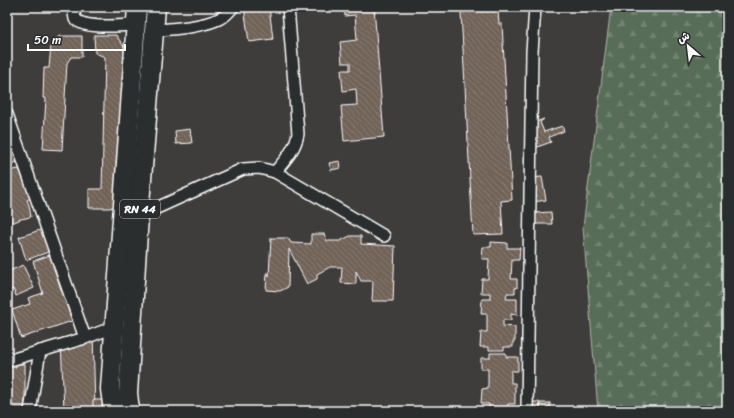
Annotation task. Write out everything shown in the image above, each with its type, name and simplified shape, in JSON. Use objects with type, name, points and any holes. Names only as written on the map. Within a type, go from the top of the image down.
[{"type":"main road","name":"RN 44","points":[[113,411],[110,389],[137,7]]},
{"type":"main road","name":"RN 44","points":[[130,411],[128,393],[139,216],[156,7]]},
{"type":"street","points":[[73,7],[74,17],[79,23],[96,26],[136,25]]},
{"type":"street","points":[[154,30],[175,29],[215,20],[223,17],[233,7]]},
{"type":"street","points":[[275,172],[290,155],[296,143],[298,134],[288,7]]},
{"type":"street","points":[[527,411],[532,52],[535,7]]},
{"type":"street","points":[[7,114],[85,338]]},
{"type":"street","points":[[139,216],[243,169],[259,168],[275,172],[384,236]]},
{"type":"street","points":[[7,361],[85,338],[114,327]]},
{"type":"street","points":[[30,411],[40,351]]},
{"type":"green space","points":[[611,7],[727,7],[727,411],[598,411],[583,227]]},
{"type":"building","points":[[244,7],[269,7],[273,39],[249,42]]},
{"type":"building","points":[[344,7],[374,7],[384,137],[344,141],[341,106],[357,105],[356,89],[343,91],[341,70],[350,70],[350,63],[342,63],[340,42],[357,40],[355,15],[345,16]]},
{"type":"building","points":[[498,10],[499,24],[502,24],[512,200],[501,201],[503,234],[473,235],[461,12]]},
{"type":"building","points":[[94,35],[116,35],[125,48],[120,204],[110,208],[89,208],[89,189],[102,189],[105,57],[95,53]]},
{"type":"building","points":[[59,36],[82,36],[82,57],[71,57],[67,63],[62,150],[43,149],[46,98],[43,98],[44,68],[49,68],[51,45]]},
{"type":"building","points":[[544,119],[540,122],[544,132],[562,126],[564,131],[549,137],[551,142],[529,150],[531,142],[525,126]]},
{"type":"building","points":[[190,129],[192,143],[176,144],[175,131]]},
{"type":"building","points":[[9,138],[17,162],[7,165],[7,139]]},
{"type":"building","points":[[340,161],[341,168],[331,170],[329,163]]},
{"type":"building","points":[[19,169],[31,194],[31,198],[27,200],[31,217],[12,223],[7,212],[7,171]]},
{"type":"building","points":[[542,177],[546,200],[533,202],[530,178]]},
{"type":"building","points":[[551,212],[552,224],[535,224],[534,213]]},
{"type":"building","points":[[43,229],[51,251],[26,260],[19,237]]},
{"type":"building","points":[[311,234],[324,234],[327,241],[340,241],[350,236],[361,236],[361,244],[395,246],[393,301],[372,301],[373,281],[361,281],[356,271],[356,284],[341,283],[342,267],[330,267],[317,274],[317,279],[307,284],[289,249],[288,287],[280,291],[266,290],[267,272],[269,276],[271,238],[288,238],[291,243],[311,244]]},
{"type":"building","points":[[491,242],[507,243],[507,248],[520,248],[519,260],[512,260],[511,279],[517,279],[517,288],[515,288],[515,293],[507,293],[506,299],[517,299],[517,315],[511,314],[511,320],[503,320],[503,326],[515,327],[515,341],[513,341],[513,347],[504,347],[504,350],[489,350],[489,347],[480,347],[481,332],[487,332],[487,314],[481,314],[482,299],[490,299],[490,293],[481,293],[482,279],[488,279],[489,259],[482,259],[483,247],[491,247]]},
{"type":"building","points":[[50,255],[72,321],[21,338],[12,310],[30,304],[28,298],[43,293],[33,261]]},
{"type":"building","points":[[23,265],[34,288],[16,296],[13,289],[7,292],[7,272]]},
{"type":"building","points":[[93,334],[95,409],[64,410],[61,341]]},
{"type":"building","points":[[490,353],[506,353],[506,357],[518,357],[518,371],[511,371],[511,383],[515,383],[515,404],[508,404],[508,409],[516,411],[480,411],[489,410],[489,404],[481,404],[482,389],[488,388],[488,369],[481,369],[481,358],[490,358]]},
{"type":"building","points":[[16,364],[25,364],[25,411],[7,411],[7,367],[16,367]]},
{"type":"building","points":[[93,400],[105,400],[105,411],[63,411],[93,410]]},
{"type":"building","points":[[532,402],[539,402],[540,411],[533,411]]},
{"type":"building","points":[[540,403],[550,403],[550,411],[540,411]]}]
